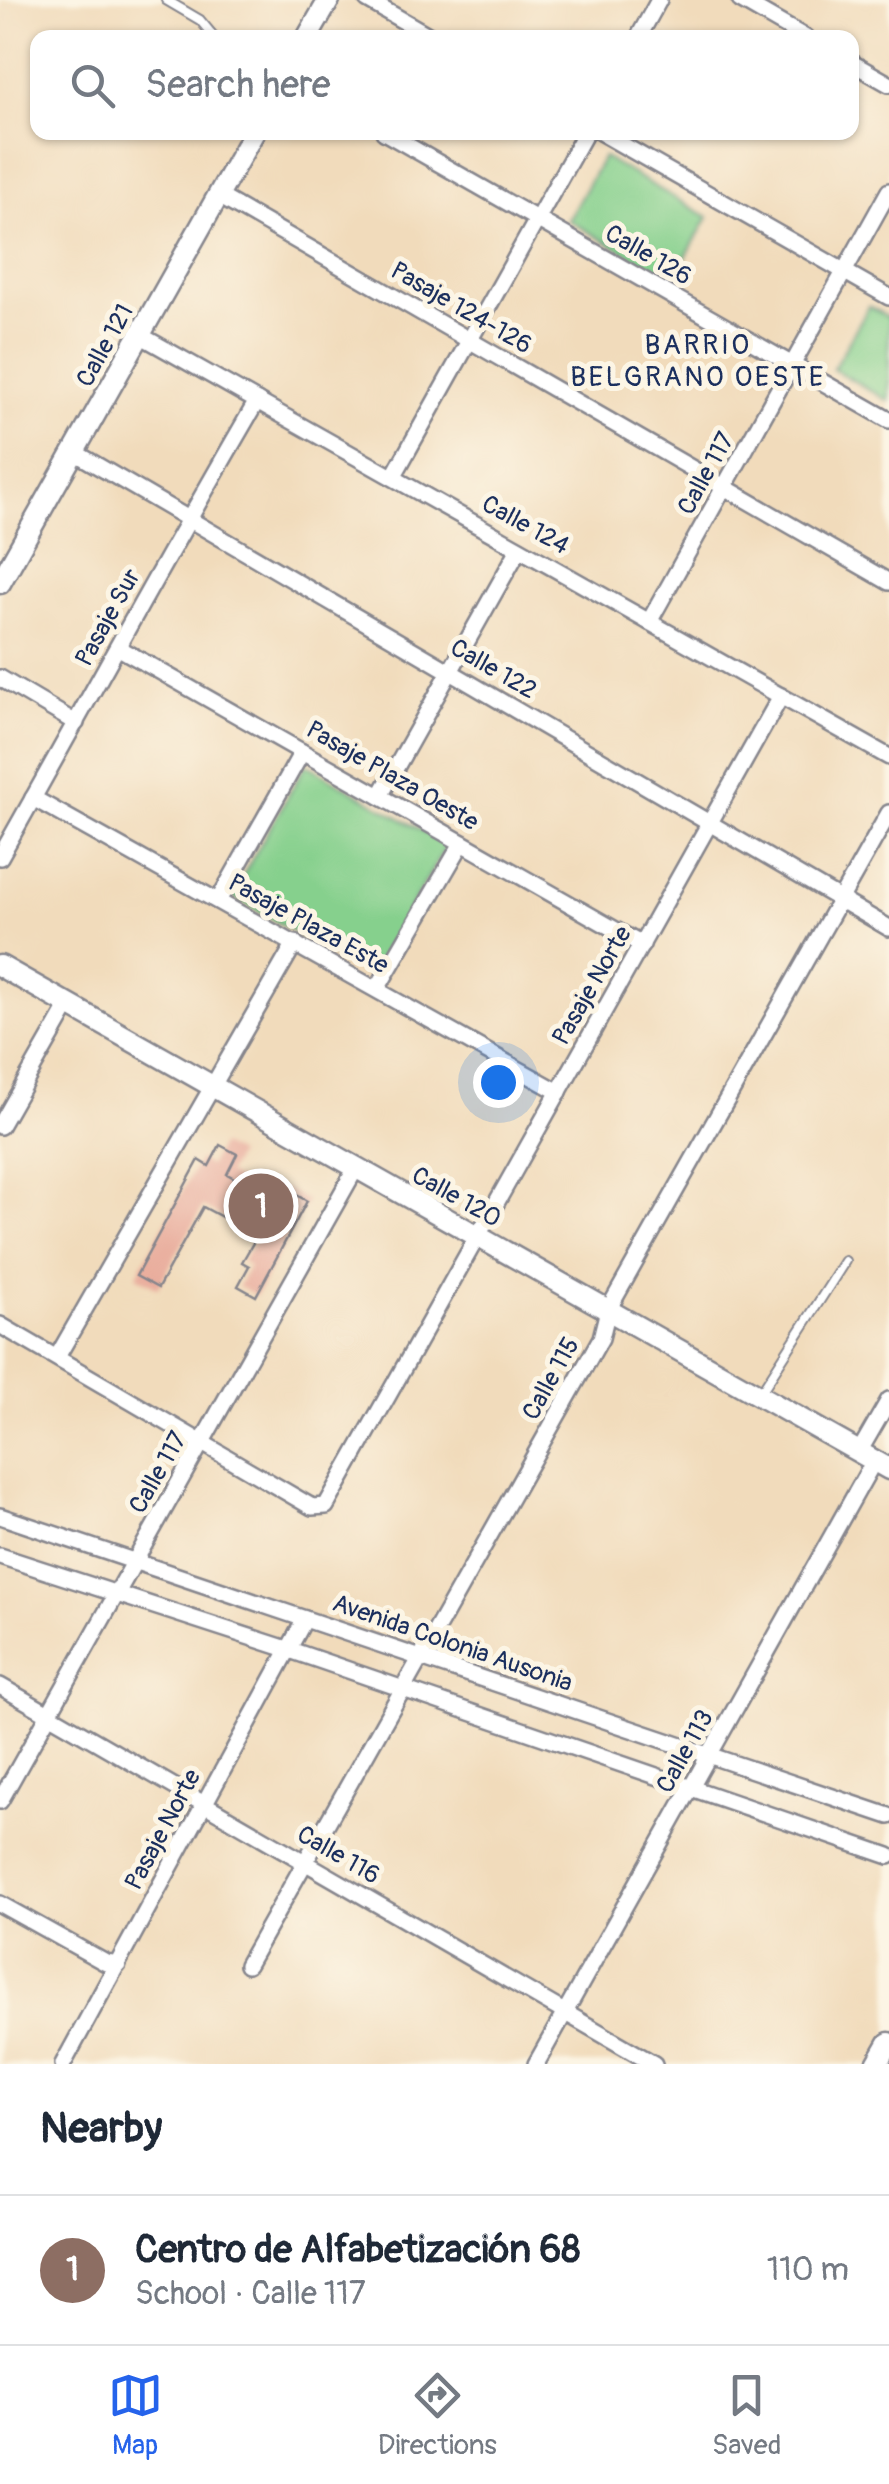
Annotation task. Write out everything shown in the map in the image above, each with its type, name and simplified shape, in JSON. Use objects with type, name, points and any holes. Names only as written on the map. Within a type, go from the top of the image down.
[{"type":"street","points":[[312,30],[329,0]]},
{"type":"street","points":[[366,0],[418,30]]},
{"type":"street","points":[[642,30],[659,0]]},
{"type":"street","points":[[740,0],[792,30]]},
{"type":"street","points":[[859,67],[889,84]]},
{"type":"street","name":"Calle 121","points":[[0,583],[250,140]]},
{"type":"street","name":"Calle 126","points":[[398,140],[889,420]]},
{"type":"street","points":[[393,477],[581,140]]},
{"type":"street","points":[[614,140],[889,296]]},
{"type":"street","name":"Calle 117","points":[[650,622],[889,190]]},
{"type":"street","name":"Pasaje 124-126","points":[[219,196],[889,582]]},
{"type":"street","name":"Calle 124","points":[[138,334],[889,757]]},
{"type":"street","name":"Pasaje Sur","points":[[0,856],[188,518],[258,401]]},
{"type":"street","name":"Calle 122","points":[[74,452],[889,928]]},
{"type":"street","points":[[380,796],[519,549]]},
{"type":"street","name":"Pasaje Plaza Oeste","points":[[119,648],[642,945]]},
{"type":"street","points":[[0,678],[76,723]]},
{"type":"street","name":"Pasaje Norte","points":[[204,1442],[312,1507],[326,1506],[781,696]]},
{"type":"street","points":[[218,900],[302,752]]},
{"type":"street","name":"Pasaje Plaza Este","points":[[33,798],[559,1092]]},
{"type":"street","name":"Calle 115","points":[[247,1965],[601,1338],[608,1310],[889,813]]},
{"type":"street","points":[[377,990],[462,843]]},
{"type":"street","points":[[57,1357],[295,943]]},
{"type":"street","name":"Calle 120","points":[[0,966],[874,1461]]},
{"type":"street","points":[[0,1126],[69,1005]]},
{"type":"street","name":"Calle 117","points":[[0,1801],[356,1168]]},
{"type":"street","points":[[0,1325],[204,1442]]},
{"type":"street","name":"Calle 113","points":[[536,2064],[874,1461],[889,1400]]},
{"type":"street","name":"Avenida Colonia Ausonia","points":[[0,1516],[889,1816]]},
{"type":"street","points":[[0,1556],[287,1649],[889,1856]]},
{"type":"street","name":"Pasaje Norte","points":[[63,2064],[305,1619]]},
{"type":"street","name":"Calle 116","points":[[0,1686],[654,2064]]},
{"type":"street","points":[[0,1904],[118,1965]]},
{"type":"street","points":[[876,2064],[889,2043]]},
{"type":"lane","points":[[166,0],[200,20],[208,30]]},
{"type":"lane","points":[[759,1396],[845,1261]]},
{"type":"green space","points":[[603,157],[708,217],[673,280],[568,220]]},
{"type":"green space","points":[[869,306],[889,318],[889,401],[833,369]]},
{"type":"green space","points":[[306,764],[447,845],[371,976],[231,896]]},
{"type":"building","points":[[220,1145],[237,1154],[227,1174],[277,1201],[284,1188],[307,1201],[256,1296],[238,1286],[249,1266],[242,1262],[257,1236],[203,1207],[158,1288],[136,1276],[199,1160],[209,1166]]},
{"type":"place","name":"Centro de Alfabetización 68","points":[[261,1206]]},
{"type":"district","name":"BARRIO BELGRANO OESTE","points":[[698,360]]}]
